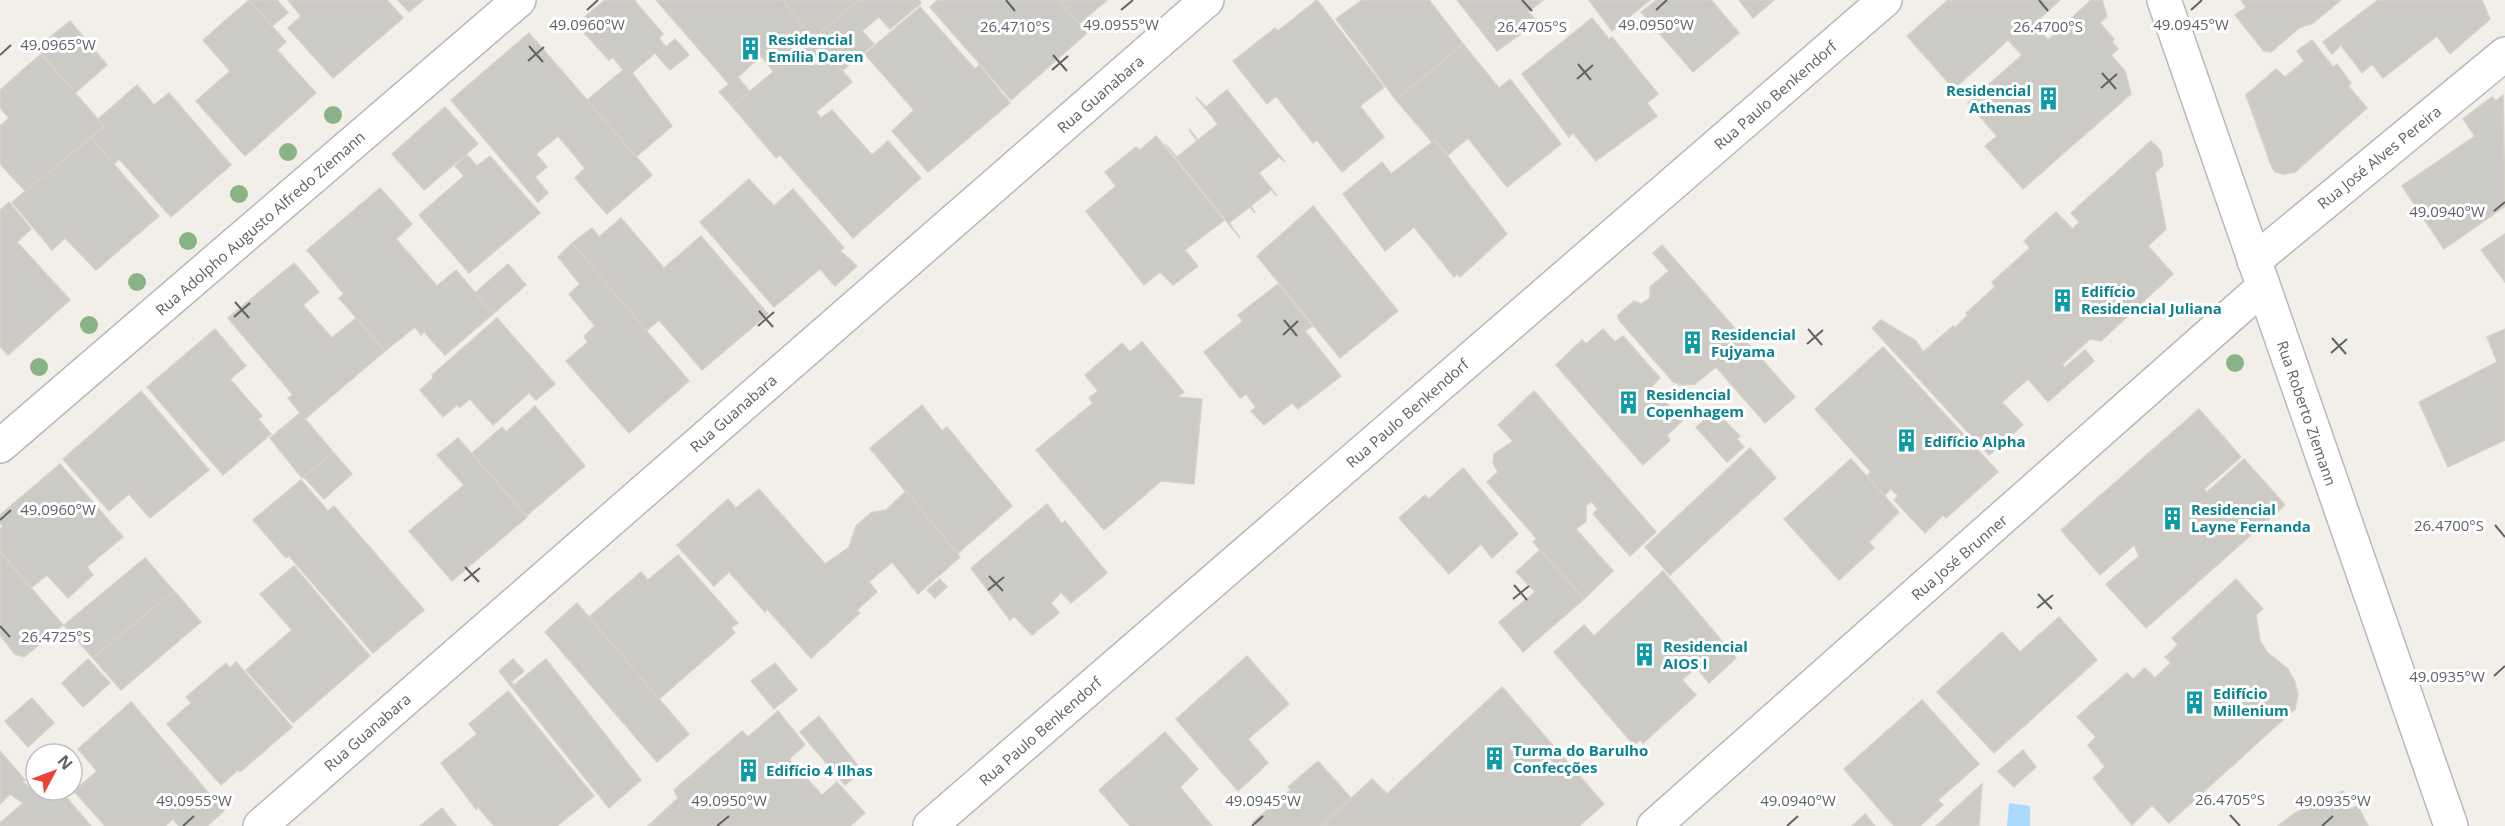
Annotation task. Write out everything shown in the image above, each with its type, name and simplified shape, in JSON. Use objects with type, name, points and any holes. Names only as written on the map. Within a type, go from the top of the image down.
[{"type":"street","name":"Rua Adolpho Augusto Alfredo Ziemann","points":[[0,447],[519,0]]},
{"type":"street","name":"Rua Guanabara","points":[[260,826],[1207,0]]},
{"type":"street","name":"Rua Paulo Benkendorf","points":[[930,826],[1885,0]]},
{"type":"street","name":"Rua Roberto Ziemann","points":[[2164,0],[2451,826]]},
{"type":"street","name":"Rua José Alves Pereira","points":[[2259,274],[2505,54]]},
{"type":"street","name":"Rua José Brunner","points":[[1654,826],[2259,274]]},
{"type":"water","points":[[2009,803],[2030,806],[2030,826],[2007,826]]},
{"type":"building","points":[[249,0],[286,42],[277,50],[316,93],[245,156],[196,101],[230,71],[203,40]]},
{"type":"building","points":[[249,0],[277,0],[288,13],[272,26]]},
{"type":"building","points":[[288,0],[387,0],[403,18],[333,78],[288,28],[301,16]]},
{"type":"building","points":[[398,0],[423,0],[409,12]]},
{"type":"building","points":[[605,0],[634,0],[663,34],[659,38],[666,47],[675,39],[689,55],[670,70],[655,53],[632,73],[672,126],[636,157],[587,100],[623,70],[613,57],[609,60],[576,24]]},
{"type":"building","name":"Residencial Emília Daren","points":[[656,0],[782,0],[814,38],[774,72],[761,56],[738,77],[750,92],[732,106],[719,92],[729,84]]},
{"type":"building","points":[[782,0],[859,0],[814,38]]},
{"type":"building","points":[[859,0],[919,0],[921,3],[890,29],[879,17],[862,31],[874,44],[842,71],[814,38]]},
{"type":"building","points":[[938,0],[1059,0],[1087,33],[1011,100],[930,7]]},
{"type":"building","points":[[1059,0],[1107,0],[1079,24]]},
{"type":"building","points":[[1317,0],[1384,87],[1360,106],[1384,137],[1342,172],[1317,140],[1313,143],[1276,96],[1267,104],[1233,61],[1275,28],[1278,31]]},
{"type":"building","points":[[1362,0],[1429,0],[1463,44],[1396,100],[1336,19]]},
{"type":"building","points":[[1457,0],[1543,0],[1528,12],[1537,22],[1497,51]]},
{"type":"building","points":[[1589,0],[1650,0],[1612,31]]},
{"type":"building","points":[[1657,0],[1711,0],[1739,33],[1693,72],[1641,12]]},
{"type":"building","points":[[1739,0],[1774,0],[1753,18]]},
{"type":"building","name":"Residencial Athenas","points":[[1948,0],[2060,0],[2034,24],[2048,40],[2091,0],[2102,0],[2107,16],[2100,23],[2114,39],[2112,42],[2118,49],[2111,55],[2125,71],[2131,94],[2023,189],[1985,146],[1997,136],[1968,103],[2022,55],[2008,40],[1954,89],[1907,36]]},
{"type":"building","points":[[2241,0],[2341,0],[2313,23],[2299,28],[2271,52],[2264,51],[2235,15],[2246,7]]},
{"type":"building","points":[[2378,0],[2482,0],[2490,19],[2450,54],[2437,36],[2383,78],[2372,64],[2362,73],[2341,45],[2332,54],[2323,42]]},
{"type":"building","points":[[920,7],[975,69],[979,65],[1010,103],[928,172],[892,131],[914,110],[865,54]]},
{"type":"building","points":[[1592,18],[1609,39],[1612,37],[1658,94],[1647,103],[1657,116],[1596,161],[1573,133],[1569,137],[1522,74]]},
{"type":"building","points":[[70,21],[107,65],[75,93],[37,48]]},
{"type":"building","points":[[529,33],[652,175],[607,214],[575,178],[585,168],[558,136],[536,154],[547,167],[535,177],[548,193],[538,202],[451,100]]},
{"type":"building","points":[[814,38],[852,82],[816,112],[821,118],[832,110],[872,155],[888,141],[921,178],[853,238],[780,155],[776,158],[732,106]]},
{"type":"building","points":[[2312,40],[2333,67],[2337,64],[2351,83],[2348,86],[2367,108],[2295,172],[2284,174],[2275,172],[2246,95],[2276,69],[2285,77],[2304,61],[2297,51]]},
{"type":"building","points":[[1463,44],[1499,88],[1510,79],[1561,144],[1507,187],[1468,138],[1448,155],[1435,139],[1432,142],[1396,100]]},
{"type":"building","points":[[41,54],[104,126],[26,192],[0,164],[0,126],[9,118],[0,108],[0,90]]},
{"type":"building","points":[[137,85],[154,105],[169,93],[231,165],[171,217],[119,159],[114,164],[91,138],[104,126],[98,119]]},
{"type":"building","points":[[1227,90],[1285,162],[1279,157],[1259,173],[1277,196],[1271,190],[1251,206],[1255,213],[1250,207],[1229,223],[1240,238],[1165,144],[1177,157],[1197,141],[1189,129],[1198,140],[1218,124],[1196,97],[1206,107]]},
{"type":"building","points":[[2503,95],[2505,206],[2444,249],[2402,186],[2475,136],[2463,119],[2492,97],[2496,101]]},
{"type":"building","points":[[445,107],[478,144],[424,190],[392,154]]},
{"type":"building","points":[[1156,136],[1224,220],[1185,250],[1198,266],[1173,285],[1160,272],[1144,285],[1086,211],[1116,186],[1105,172],[1136,147],[1140,150]]},
{"type":"building","points":[[91,138],[159,216],[96,270],[65,238],[52,250],[12,202]]},
{"type":"building","points":[[1435,140],[1507,234],[1460,277],[1457,274],[1454,277],[1414,227],[1385,251],[1343,194],[1382,162],[1391,174]]},
{"type":"building","name":"Edifício Residencial Juliana","points":[[2151,141],[2161,151],[2163,165],[2155,173],[2166,229],[2148,246],[2173,274],[2101,341],[2090,339],[2062,365],[2065,367],[2085,350],[2094,361],[2048,402],[2028,379],[2002,402],[2023,425],[1989,455],[1872,328],[1881,320],[1916,341],[1923,352],[1953,326],[1955,328],[1968,315],[1966,313],[1995,287],[1992,282],[2030,248],[2024,241],[2056,212],[2073,229],[2079,222],[2071,213]]},
{"type":"building","points":[[467,155],[477,166],[490,156],[540,213],[469,273],[419,215],[464,176],[455,166]]},
{"type":"building","points":[[749,179],[774,206],[793,189],[844,248],[840,251],[857,266],[835,286],[820,269],[774,307],[700,222]]},
{"type":"building","points":[[380,188],[412,224],[396,239],[437,286],[456,270],[493,314],[445,355],[424,332],[421,335],[415,327],[385,351],[339,298],[344,294],[307,250]]},
{"type":"building","points":[[9,202],[31,229],[17,242],[70,300],[8,355],[0,346],[0,210]]},
{"type":"building","points":[[1313,206],[1398,311],[1340,358],[1257,256]]},
{"type":"building","points":[[621,218],[664,268],[701,236],[768,314],[702,370],[659,320],[646,331],[572,243],[592,228],[599,237]]},
{"type":"building","points":[[2505,234],[2505,282],[2481,250]]},
{"type":"building","points":[[572,243],[689,381],[629,433],[566,361],[588,342],[584,336],[595,326],[569,294],[580,284],[558,257]]},
{"type":"building","name":"Residencial Fujyama","points":[[1662,245],[1795,397],[1765,423],[1716,367],[1695,384],[1680,385],[1673,382],[1618,319],[1618,315],[1634,301],[1641,304],[1650,298],[1650,287],[1669,271],[1653,253]]},
{"type":"building","points":[[294,263],[319,292],[303,305],[332,338],[356,318],[385,351],[305,419],[288,398],[293,395],[228,318]]},
{"type":"building","points":[[508,264],[526,285],[493,314],[475,293]]},
{"type":"building","points":[[1278,284],[1312,326],[1305,331],[1341,376],[1298,409],[1292,403],[1264,425],[1251,411],[1256,407],[1246,394],[1240,398],[1204,352],[1243,321],[1238,315]]},
{"type":"building","points":[[497,318],[555,384],[536,400],[529,393],[493,425],[470,399],[460,407],[457,405],[443,417],[420,390],[433,378],[432,375]]},
{"type":"building","points":[[215,329],[246,366],[230,379],[262,416],[258,419],[271,434],[223,475],[147,387]]},
{"type":"building","name":"Residencial Copenhagem","points":[[1603,329],[1615,342],[1623,336],[1660,378],[1652,386],[1682,421],[1667,435],[1670,440],[1643,465],[1556,365],[1582,340],[1586,344]]},
{"type":"building","points":[[2505,329],[2505,440],[2448,467],[2419,402],[2497,362],[2487,337]]},
{"type":"building","points":[[1142,342],[1184,392],[1177,397],[1202,399],[1194,484],[1161,481],[1104,530],[1036,450],[1093,403],[1089,398],[1098,391],[1085,375],[1122,343],[1130,352]]},
{"type":"building","name":"Edifício Alpha","points":[[1883,347],[1998,472],[1946,518],[1943,515],[1925,533],[1894,500],[1898,496],[1891,489],[1884,496],[1867,476],[1871,472],[1815,409]]},
{"type":"building","points":[[141,391],[209,470],[150,518],[129,494],[109,511],[63,459]]},
{"type":"building","points":[[1534,391],[1656,532],[1630,556],[1593,514],[1598,509],[1591,501],[1586,506],[1586,521],[1576,529],[1613,571],[1584,599],[1533,542],[1537,539],[1487,482],[1498,472],[1493,463],[1494,454],[1513,441],[1498,425]]},
{"type":"building","points":[[922,405],[942,431],[947,427],[1012,506],[957,554],[870,448]]},
{"type":"building","points":[[535,406],[585,466],[526,516],[472,453],[502,427],[506,432]]},
{"type":"building","name":"Residencial Layne Fernanda","points":[[2199,409],[2241,457],[2204,489],[2207,492],[2244,459],[2285,505],[2146,628],[2106,584],[2139,556],[2134,545],[2100,575],[2061,530]]},
{"type":"building","points":[[1715,411],[1740,436],[1737,439],[1744,447],[1727,462],[1696,427]]},
{"type":"building","points":[[300,413],[333,452],[302,478],[270,438]]},
{"type":"building","points":[[458,438],[527,517],[452,581],[409,531],[464,485],[437,455]]},
{"type":"building","points":[[1750,448],[1776,478],[1670,575],[1645,547]]},
{"type":"building","points":[[333,452],[352,474],[324,499],[304,477]]},
{"type":"building","points":[[1851,459],[1899,512],[1869,542],[1874,548],[1839,580],[1784,519]]},
{"type":"building","points":[[60,464],[123,537],[87,567],[93,575],[68,598],[47,575],[31,588],[0,552],[0,529],[3,526],[0,523],[0,515]]},
{"type":"building","points":[[1463,468],[1518,534],[1492,558],[1481,544],[1449,574],[1399,518],[1425,495],[1429,499]]},
{"type":"building","points":[[301,480],[328,511],[334,506],[424,610],[373,653],[289,556],[286,558],[253,520]]},
{"type":"building","points":[[759,489],[825,564],[849,547],[856,526],[871,513],[886,510],[906,491],[960,557],[918,594],[892,562],[869,582],[877,592],[857,610],[860,613],[811,658],[767,609],[765,612],[729,572],[714,586],[677,545],[728,499],[736,508]]},
{"type":"building","points":[[1047,504],[1062,524],[1065,521],[1107,573],[1071,603],[1061,592],[1051,603],[1059,613],[1032,635],[1014,616],[1010,620],[971,568]]},
{"type":"building","points":[[1540,550],[1584,599],[1523,652],[1499,622],[1535,592],[1516,572]]},
{"type":"building","points":[[0,552],[63,625],[24,657],[15,654],[0,635]]},
{"type":"building","points":[[678,555],[738,623],[731,628],[735,633],[659,699],[589,617],[641,572],[648,580]]},
{"type":"building","points":[[145,558],[174,591],[93,658],[64,625]]},
{"type":"building","points":[[294,566],[370,656],[293,723],[246,670],[292,630],[260,594]]},
{"type":"building","name":"Residencial AIOS I","points":[[1663,571],[1736,658],[1709,683],[1696,667],[1682,680],[1696,695],[1643,743],[1640,740],[1634,745],[1554,652],[1584,625],[1594,636]]},
{"type":"building","points":[[940,579],[947,587],[935,598],[927,590]]},
{"type":"building","name":"Edifício Millenium","points":[[2236,579],[2263,609],[2256,615],[2260,641],[2267,652],[2288,669],[2295,682],[2298,695],[2295,709],[2169,823],[2152,805],[2132,825],[2093,778],[2105,767],[2088,745],[2096,737],[2077,717],[2127,673],[2133,679],[2145,668],[2155,678],[2171,663],[2165,657],[2178,645],[2172,638]]},
{"type":"building","points":[[174,591],[201,622],[121,690],[93,658]]},
{"type":"building","points":[[577,603],[689,734],[657,762],[545,632]]},
{"type":"building","points":[[2059,617],[2097,660],[1994,753],[1937,692],[2002,632],[2020,652]]},
{"type":"building","points":[[1247,656],[1289,704],[1248,739],[1268,763],[1238,791],[1176,719]]},
{"type":"building","points":[[88,659],[110,683],[83,707],[62,683]]},
{"type":"building","points":[[513,659],[524,671],[511,682],[514,685],[546,659],[641,780],[609,808],[499,671]]},
{"type":"building","points":[[236,662],[292,727],[240,772],[238,770],[221,785],[167,724],[191,703],[186,697],[226,663],[230,668]]},
{"type":"building","points":[[775,663],[797,690],[774,709],[751,681]]},
{"type":"building","name":"Turma do Barulho Confecções","points":[[1502,687],[1604,804],[1579,826],[1321,826],[1372,779],[1387,794]]},
{"type":"building","points":[[508,691],[594,796],[557,826],[494,826],[478,807],[476,809],[441,763],[477,734],[469,724]]},
{"type":"building","points":[[32,698],[54,723],[33,742],[24,742],[5,721]]},
{"type":"building","points":[[1922,700],[1979,764],[1938,800],[1943,805],[1920,826],[1894,826],[1844,769]]},
{"type":"building","points":[[131,702],[224,811],[207,826],[179,826],[173,819],[165,826],[105,826],[84,802],[84,782],[97,771],[84,756],[84,744]]},
{"type":"building","name":"Edifício 4 Ilhas","points":[[778,711],[805,745],[789,759],[822,795],[837,782],[865,813],[850,826],[648,826],[678,798],[674,790],[742,731],[748,737]]},
{"type":"building","points":[[819,716],[862,771],[845,785],[800,732]]},
{"type":"building","points":[[1165,732],[1198,769],[1180,787],[1212,826],[1130,826],[1099,790]]},
{"type":"building","points":[[2023,750],[2036,767],[2014,787],[1998,771]]},
{"type":"building","points":[[0,751],[24,779],[22,782],[24,783],[24,802],[70,802],[91,826],[0,826],[0,823],[23,803],[10,794],[0,804]]},
{"type":"building","points":[[1318,761],[1351,798],[1321,826],[1257,826],[1253,822],[1291,790],[1288,787]]},
{"type":"building","points":[[1982,784],[1979,826],[1936,826]]},
{"type":"building","points":[[2343,791],[2351,809],[2358,806],[2368,826],[2278,826],[2295,813]]},
{"type":"building","points":[[442,808],[456,826],[420,826]]},
{"type":"building","points":[[1865,814],[1875,826],[1852,826]]},
{"type":"place","name":"Residencial Emília Daren","points":[[750,48]]},
{"type":"place","name":"Residencial Athenas","points":[[2049,99]]},
{"type":"place","name":"Edifício Residencial Juliana","points":[[2063,300]]},
{"type":"place","name":"Residencial Fujyama","points":[[1693,343]]},
{"type":"place","name":"Residencial Copenhagem","points":[[1628,403]]},
{"type":"place","name":"Edifício Alpha","points":[[1906,441]]},
{"type":"place","name":"Residencial Layne Fernanda","points":[[2173,518]]},
{"type":"place","name":"Residencial AIOS I","points":[[1645,655]]},
{"type":"place","name":"Edifício Millenium","points":[[2195,702]]},
{"type":"place","name":"Turma do Barulho Confecções","points":[[1495,759]]},
{"type":"place","name":"Edifício 4 Ilhas","points":[[748,770]]}]
